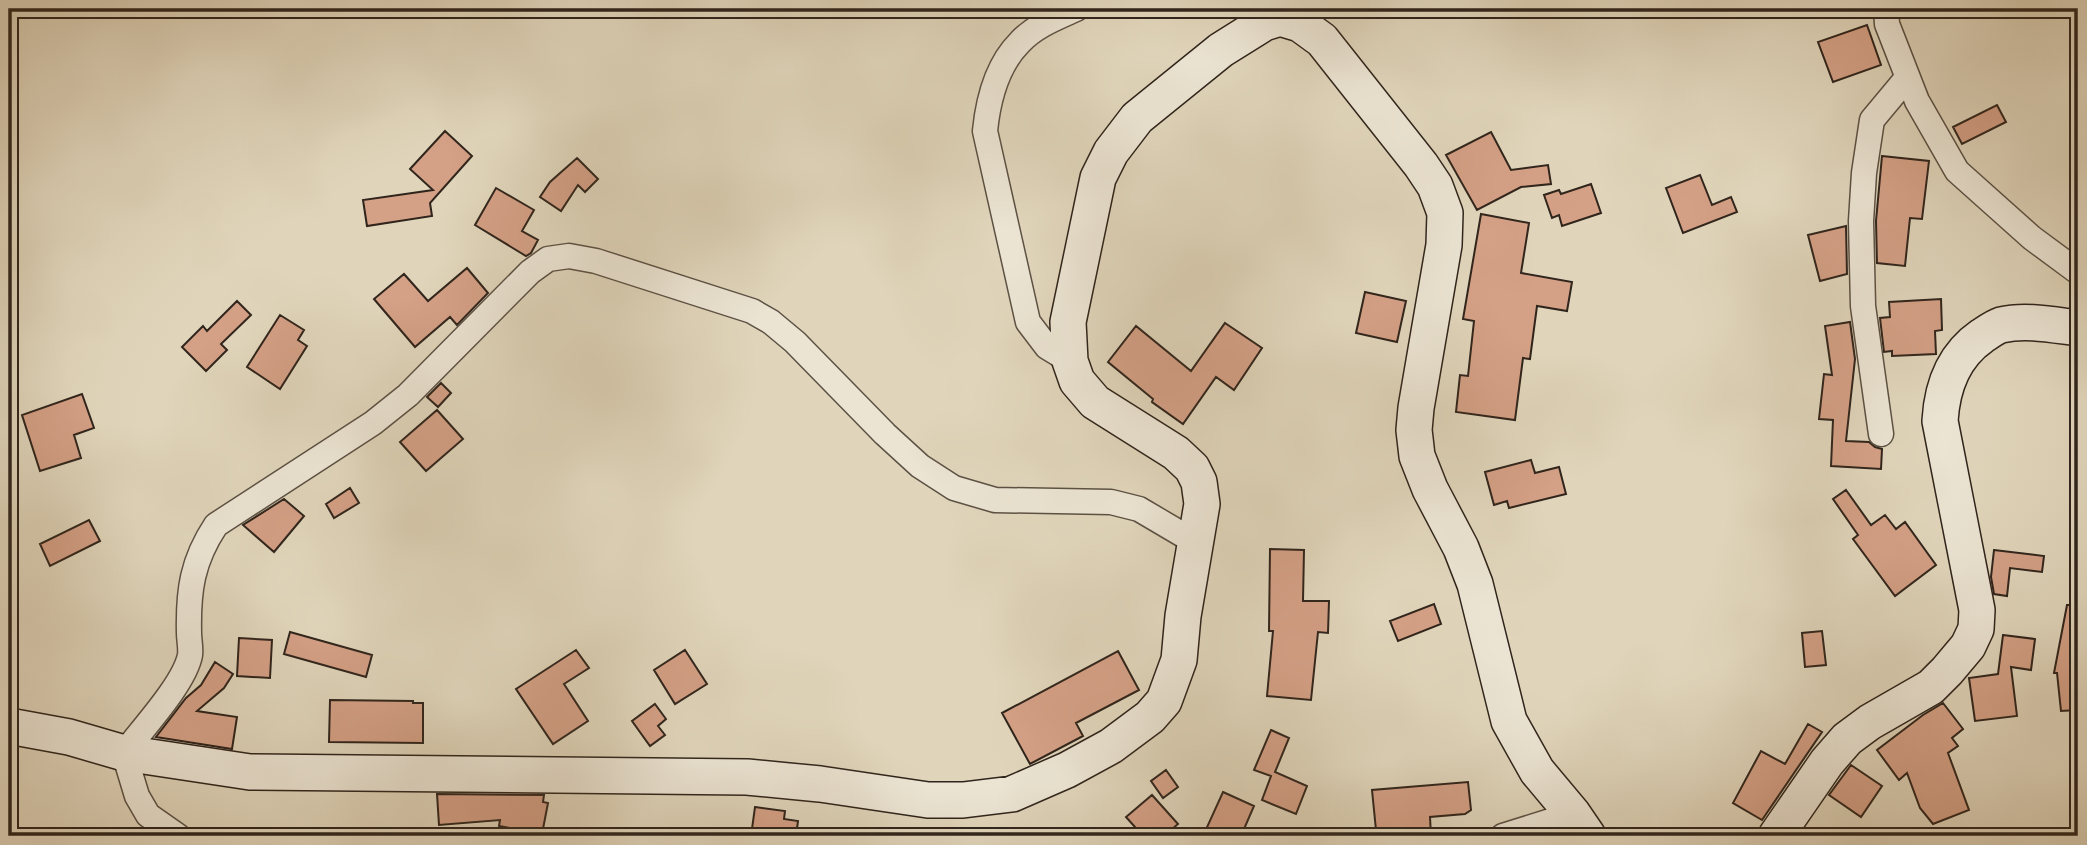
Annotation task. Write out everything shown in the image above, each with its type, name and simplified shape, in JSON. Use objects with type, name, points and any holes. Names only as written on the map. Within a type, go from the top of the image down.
[{"type":"main road","points":[[9,726],[69,737],[124,753],[250,772],[747,776],[928,800],[963,800],[1012,794],[1068,770],[1111,746],[1150,718],[1164,702],[1179,660],[1183,616],[1202,504],[1199,482],[1192,468],[1175,453],[1095,402],[1077,381],[1070,361],[1068,322],[1092,199],[1098,178],[1111,152],[1137,118],[1221,50],[1264,23],[1280,18],[1300,23],[1322,40],[1435,186],[1445,213],[1444,246],[1416,408],[1414,430],[1417,456],[1430,489],[1461,548],[1475,584],[1509,721],[1537,771],[1581,825]]},
{"type":"main road","points":[[1776,836],[1826,762],[1847,738],[1931,687],[1968,646],[1976,629],[1977,610],[1940,421],[1942,396],[1955,364],[1972,343],[1999,326],[2025,323],[2078,328]]},
{"type":"street","points":[[1070,361],[1047,347],[1028,322],[985,131],[988,102],[1018,43],[1042,24],[1076,9]]},
{"type":"street","points":[[1886,9],[1887,24],[1917,101],[1957,171],[2032,238],[2078,272]]},
{"type":"street","points":[[1881,434],[1864,306],[1861,221],[1864,173],[1872,120],[1908,78]]},
{"type":"street","points":[[178,836],[148,815],[137,796],[124,753],[184,673],[190,653],[193,569],[204,543],[216,525],[373,424],[408,395],[530,272],[548,259],[569,256],[596,261],[752,312],[771,322],[795,342],[920,466],[954,488],[995,500],[1111,502],[1139,509],[1195,542]]},
{"type":"street","points":[[1503,836],[1581,825]]},
{"type":"building","points":[[1867,25],[1881,65],[1833,82],[1818,42]]},
{"type":"building","points":[[1997,105],[2006,122],[1962,144],[1953,127]]},
{"type":"building","points":[[445,131],[472,156],[430,203],[432,216],[367,226],[363,200],[433,190],[410,169]]},
{"type":"building","points":[[1491,132],[1511,170],[1548,165],[1551,184],[1521,187],[1477,210],[1446,155]]},
{"type":"building","points":[[1882,156],[1929,161],[1922,219],[1910,218],[1905,266],[1877,263],[1876,221]]},
{"type":"building","points":[[577,158],[598,179],[585,192],[578,185],[561,211],[540,197],[550,182]]},
{"type":"building","points":[[1700,175],[1712,205],[1731,197],[1737,212],[1683,233],[1666,188]]},
{"type":"building","points":[[1591,184],[1601,213],[1562,226],[1559,215],[1552,218],[1544,195],[1559,190],[1561,194]]},
{"type":"building","points":[[496,188],[534,210],[522,231],[538,240],[531,253],[526,256],[475,225]]},
{"type":"building","points":[[1481,214],[1529,223],[1521,273],[1572,282],[1567,311],[1537,306],[1530,359],[1523,358],[1515,420],[1456,412],[1460,375],[1468,376],[1474,321],[1463,319]]},
{"type":"building","points":[[1846,226],[1847,274],[1820,281],[1808,235]]},
{"type":"building","points":[[467,268],[488,293],[457,325],[450,317],[415,347],[374,299],[404,274],[428,301]]},
{"type":"building","points":[[1365,292],[1406,301],[1397,342],[1356,333]]},
{"type":"building","points":[[1941,299],[1942,330],[1935,331],[1936,354],[1892,356],[1892,351],[1884,352],[1880,318],[1890,317],[1889,302]]},
{"type":"building","points":[[237,301],[251,315],[221,344],[227,350],[206,371],[182,347],[203,326],[207,331]]},
{"type":"building","points":[[280,315],[304,330],[298,340],[307,346],[280,389],[247,367]]},
{"type":"building","points":[[1850,322],[1855,359],[1846,441],[1869,442],[1882,449],[1881,469],[1831,466],[1833,420],[1819,419],[1824,374],[1832,375],[1825,326]]},
{"type":"building","points":[[1225,323],[1262,348],[1234,390],[1216,377],[1183,424],[1152,402],[1153,399],[1108,362],[1136,326],[1191,371]]},
{"type":"building","points":[[441,383],[451,393],[438,407],[427,397]]},
{"type":"building","points":[[82,394],[94,428],[74,435],[81,458],[40,471],[22,415]]},
{"type":"building","points":[[437,410],[463,439],[426,471],[400,442]]},
{"type":"building","points":[[1531,460],[1535,473],[1559,467],[1566,494],[1509,508],[1507,501],[1494,505],[1485,472]]},
{"type":"building","points":[[350,488],[359,503],[334,518],[326,504]]},
{"type":"building","points":[[1846,490],[1871,525],[1885,515],[1896,529],[1905,522],[1936,565],[1895,596],[1853,539],[1858,535],[1833,499]]},
{"type":"building","points":[[284,499],[304,516],[274,552],[243,525]]},
{"type":"building","points":[[89,520],[100,541],[50,566],[40,544]]},
{"type":"building","points":[[1270,549],[1304,550],[1303,601],[1329,601],[1328,633],[1318,632],[1311,700],[1267,696],[1273,631],[1269,631]]},
{"type":"building","points":[[1994,550],[2044,556],[2042,572],[2010,568],[2007,596],[1994,594],[1991,577]]},
{"type":"building","points":[[1434,604],[1441,624],[1398,641],[1390,621]]},
{"type":"building","points":[[2067,605],[2072,605],[2078,710],[2061,711],[2057,673],[2054,673]]},
{"type":"building","points":[[1822,631],[1826,665],[1805,667],[1802,633]]},
{"type":"building","points":[[290,632],[372,655],[366,677],[284,654]]},
{"type":"building","points":[[2003,635],[2035,639],[2031,670],[2011,667],[2017,716],[1975,721],[1969,678],[1998,674]]},
{"type":"building","points":[[239,638],[272,640],[270,678],[237,676]]},
{"type":"building","points":[[576,650],[589,668],[564,684],[588,721],[553,744],[516,689]]},
{"type":"building","points":[[685,650],[707,684],[675,704],[654,670]]},
{"type":"building","points":[[1118,651],[1139,690],[1076,723],[1083,736],[1030,764],[1002,713]]},
{"type":"building","points":[[215,662],[233,674],[224,688],[197,711],[237,717],[232,749],[156,737],[186,698],[201,685]]},
{"type":"building","points":[[330,700],[423,703],[423,743],[329,742]]},
{"type":"building","points":[[1943,703],[1963,729],[1952,738],[1958,746],[1948,753],[1969,810],[1933,824],[1920,808],[1907,773],[1899,780],[1877,750]]},
{"type":"building","points":[[655,704],[666,719],[658,726],[665,735],[650,746],[632,721]]},
{"type":"building","points":[[1808,724],[1822,732],[1762,820],[1733,803],[1761,751],[1785,764]]},
{"type":"building","points":[[1271,730],[1289,738],[1275,772],[1307,786],[1296,814],[1262,800],[1271,776],[1254,770]]},
{"type":"building","points":[[1851,765],[1882,786],[1861,817],[1829,795]]},
{"type":"building","points":[[1166,770],[1178,787],[1163,798],[1151,781]]},
{"type":"building","points":[[1468,782],[1471,810],[1465,814],[1430,817],[1431,836],[1388,836],[1387,829],[1376,830],[1372,790]]},
{"type":"building","points":[[1223,792],[1254,806],[1241,836],[1203,836]]},
{"type":"building","points":[[437,794],[544,795],[543,802],[548,803],[542,834],[499,826],[500,820],[439,825]]},
{"type":"building","points":[[1152,795],[1178,824],[1164,836],[1143,836],[1126,817]]},
{"type":"building","points":[[755,807],[785,811],[784,819],[798,821],[796,836],[751,836]]}]
